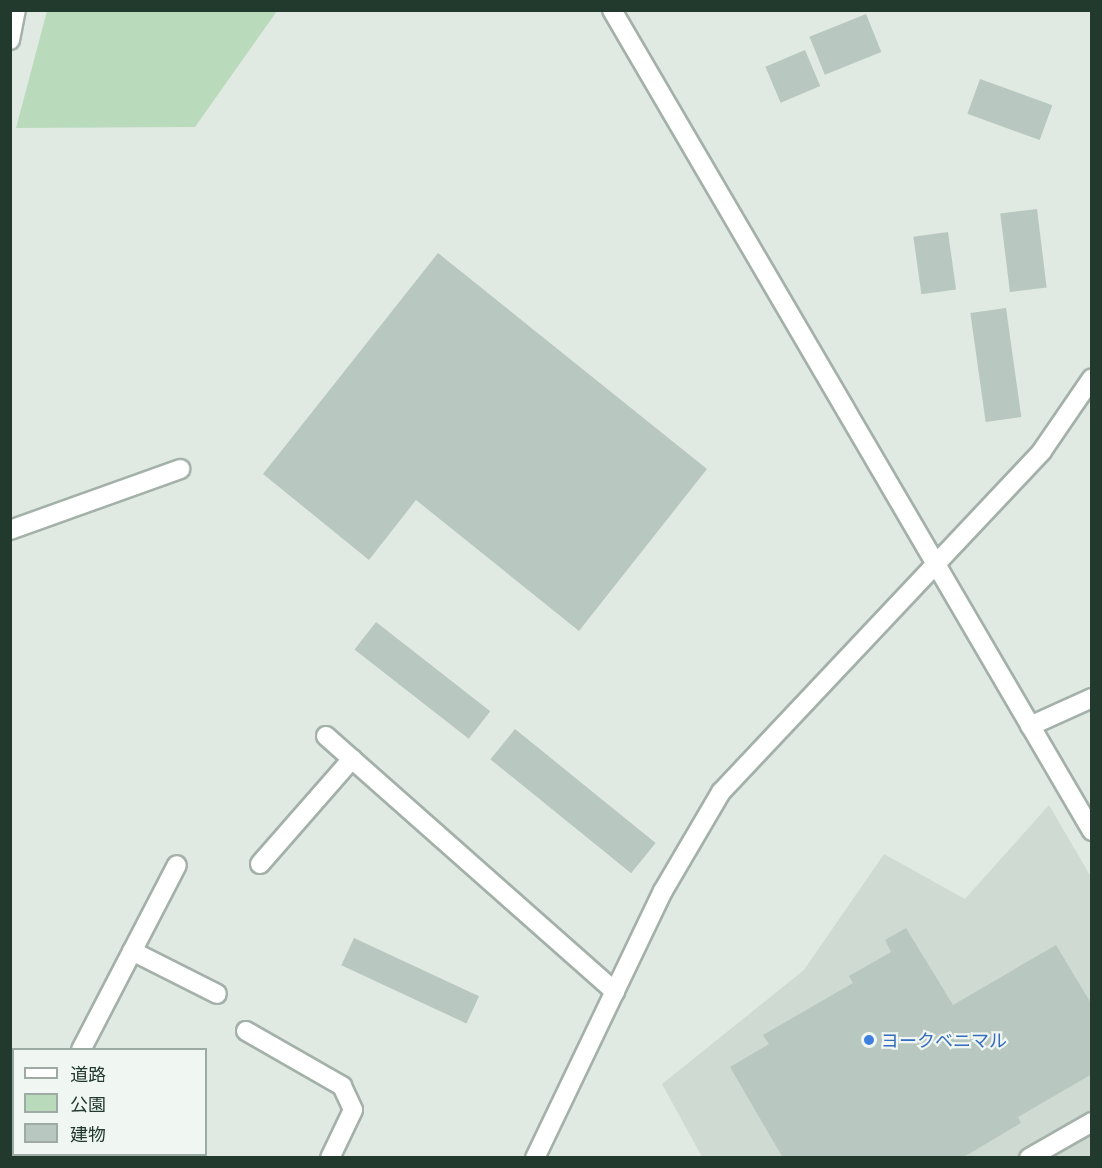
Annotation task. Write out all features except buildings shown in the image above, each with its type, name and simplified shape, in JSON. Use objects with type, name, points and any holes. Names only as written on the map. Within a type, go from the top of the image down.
[{"type":"street","points":[[10,40],[16,10]]},
{"type":"street","points":[[612,10],[1092,831]]},
{"type":"street","points":[[535,1158],[663,891],[721,792],[934,563],[1042,451],[1092,378]]},
{"type":"street","points":[[10,530],[180,469]]},
{"type":"street","points":[[1030,726],[1092,698]]},
{"type":"street","points":[[326,736],[615,992]]},
{"type":"street","points":[[260,864],[352,759]]},
{"type":"street","points":[[82,1048],[177,865]]},
{"type":"street","points":[[132,951],[217,994]]},
{"type":"street","points":[[246,1031],[342,1086],[353,1110],[330,1158]]},
{"type":"street","points":[[1029,1158],[1092,1122]]},
{"type":"shaded area","points":[[1049,805],[1091,877],[1091,1157],[702,1157],[662,1084],[804,970],[884,854],[965,899]]},
{"type":"green space","points":[[47,10],[277,11],[195,127],[16,128]]},
{"type":"place","name":"ヨークベニマル","points":[[869,1040]]}]
